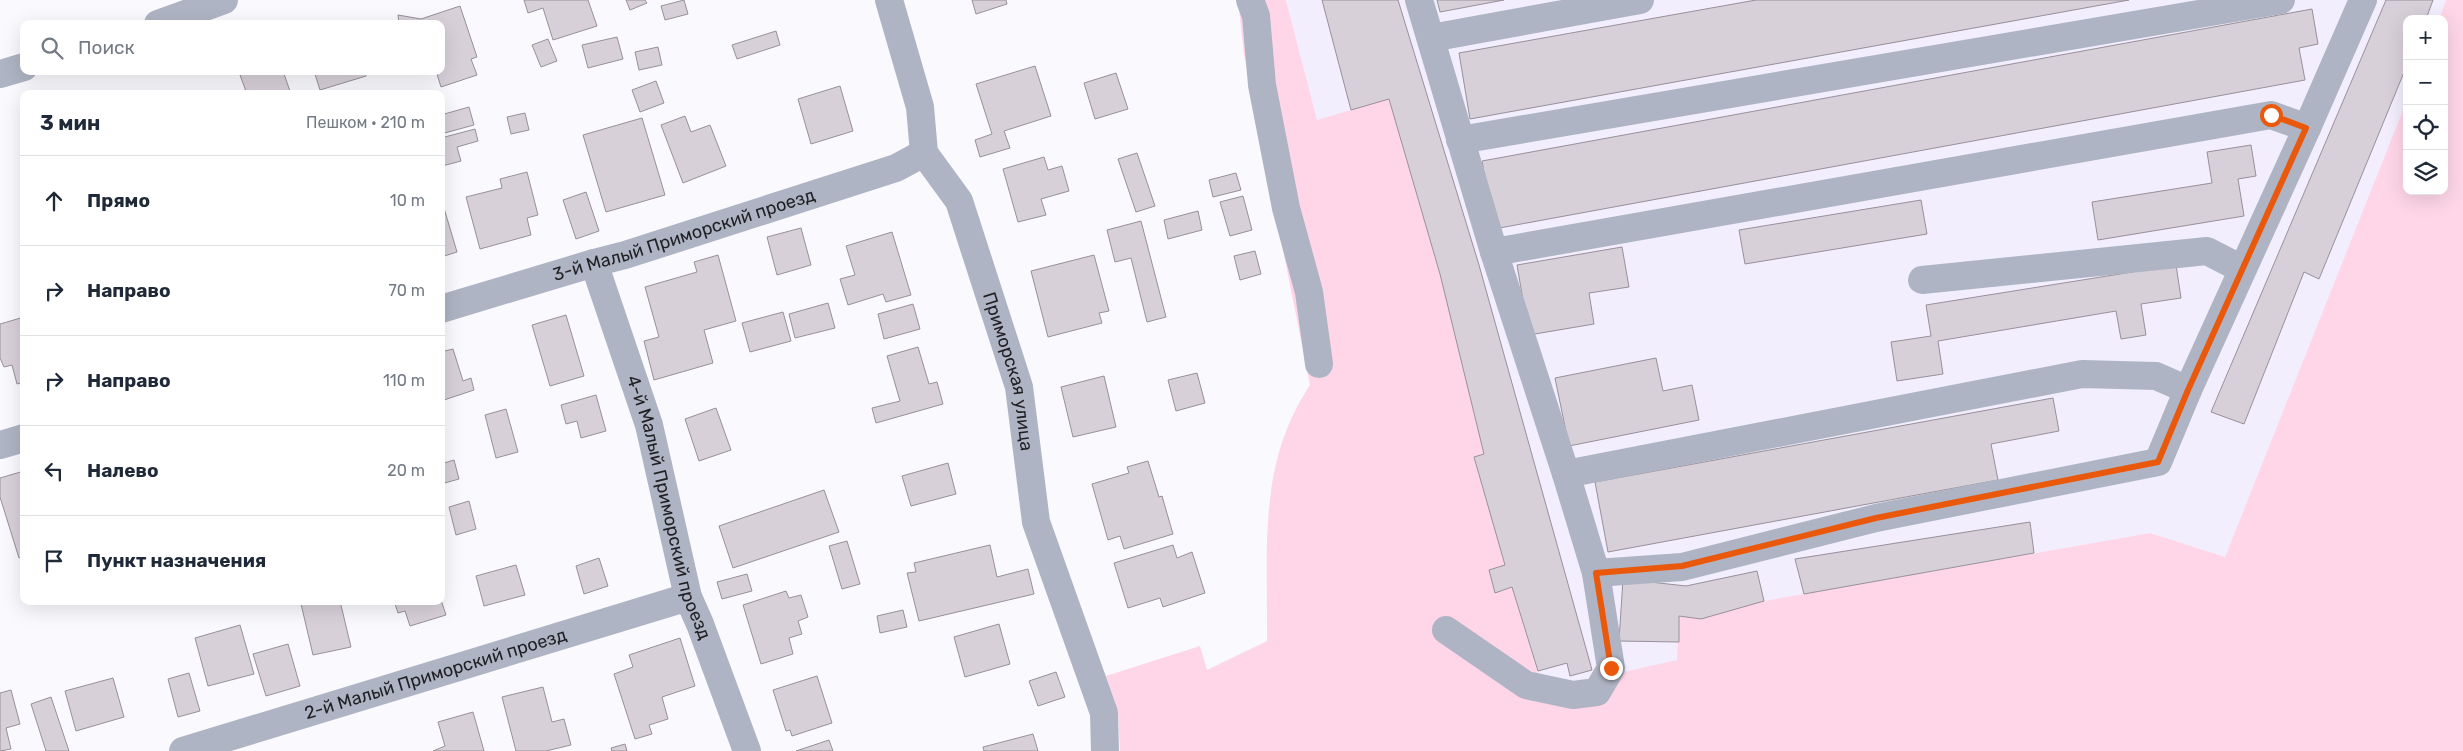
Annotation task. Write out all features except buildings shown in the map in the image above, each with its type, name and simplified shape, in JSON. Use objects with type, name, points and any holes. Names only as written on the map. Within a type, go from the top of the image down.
[{"type":"street","points":[[169,20],[224,0]]},
{"type":"street","points":[[889,0],[920,107],[924,153]]},
{"type":"street","points":[[1250,0],[1256,16],[1263,93],[1286,208],[1309,292],[1319,364]]},
{"type":"street","points":[[1419,0],[1494,252],[1596,573],[1611,668],[1597,692],[1573,695],[1526,685],[1446,630]]},
{"type":"street","points":[[1431,38],[1640,0]]},
{"type":"street","points":[[1460,140],[2281,0]]},
{"type":"street","points":[[1596,573],[1682,566],[1876,518],[2158,462],[2188,390],[2306,128],[2358,1]]},
{"type":"street","points":[[0,74],[20,68]]},
{"type":"street","points":[[1494,252],[2271,115],[2306,128]]},
{"type":"street","name":"3-й Малый Приморский проезд","points":[[445,308],[625,255],[896,168],[924,153]]},
{"type":"street","name":"Приморская улица","points":[[924,153],[959,201],[1019,387],[1036,522],[1104,712],[1104,751]]},
{"type":"street","points":[[1922,280],[2207,251],[2242,269]]},
{"type":"street","name":"4-й Малый Приморский проезд","points":[[594,263],[649,425],[688,597],[700,624],[747,751]]},
{"type":"street","points":[[1566,474],[2082,374],[2156,376],[2188,390]]},
{"type":"street","points":[[0,445],[20,439]]},
{"type":"street","name":"2-й Малый Приморский проезд","points":[[183,751],[688,597]]},
{"type":"shaded area","points":[[1238,0],[1286,0],[1317,120],[1389,99],[1440,274],[1484,454],[1474,457],[1505,565],[1489,570],[1495,593],[1512,587],[1543,690],[1677,660],[1679,616],[2150,533],[2225,557],[2403,110],[2403,195],[2448,195],[2448,15],[2440,15],[2446,0],[2463,0],[2463,751],[1120,751],[1118,712],[1106,676],[1200,646],[1207,670],[1267,641],[1267,541],[1273,477],[1281,446],[1293,415],[1310,385],[1244,55]]},
{"type":"shaded area","points":[[1286,0],[2446,0],[2440,15],[2403,15],[2403,110],[2225,557],[2150,533],[1680,616],[1678,660],[1543,691],[1512,588],[1495,593],[1489,570],[1505,564],[1474,457],[1484,454],[1317,120]]},
{"type":"route","points":[[1611,668],[1596,573],[1682,566],[1876,518],[2158,462],[2188,390],[2306,128],[2271,115]]}]
